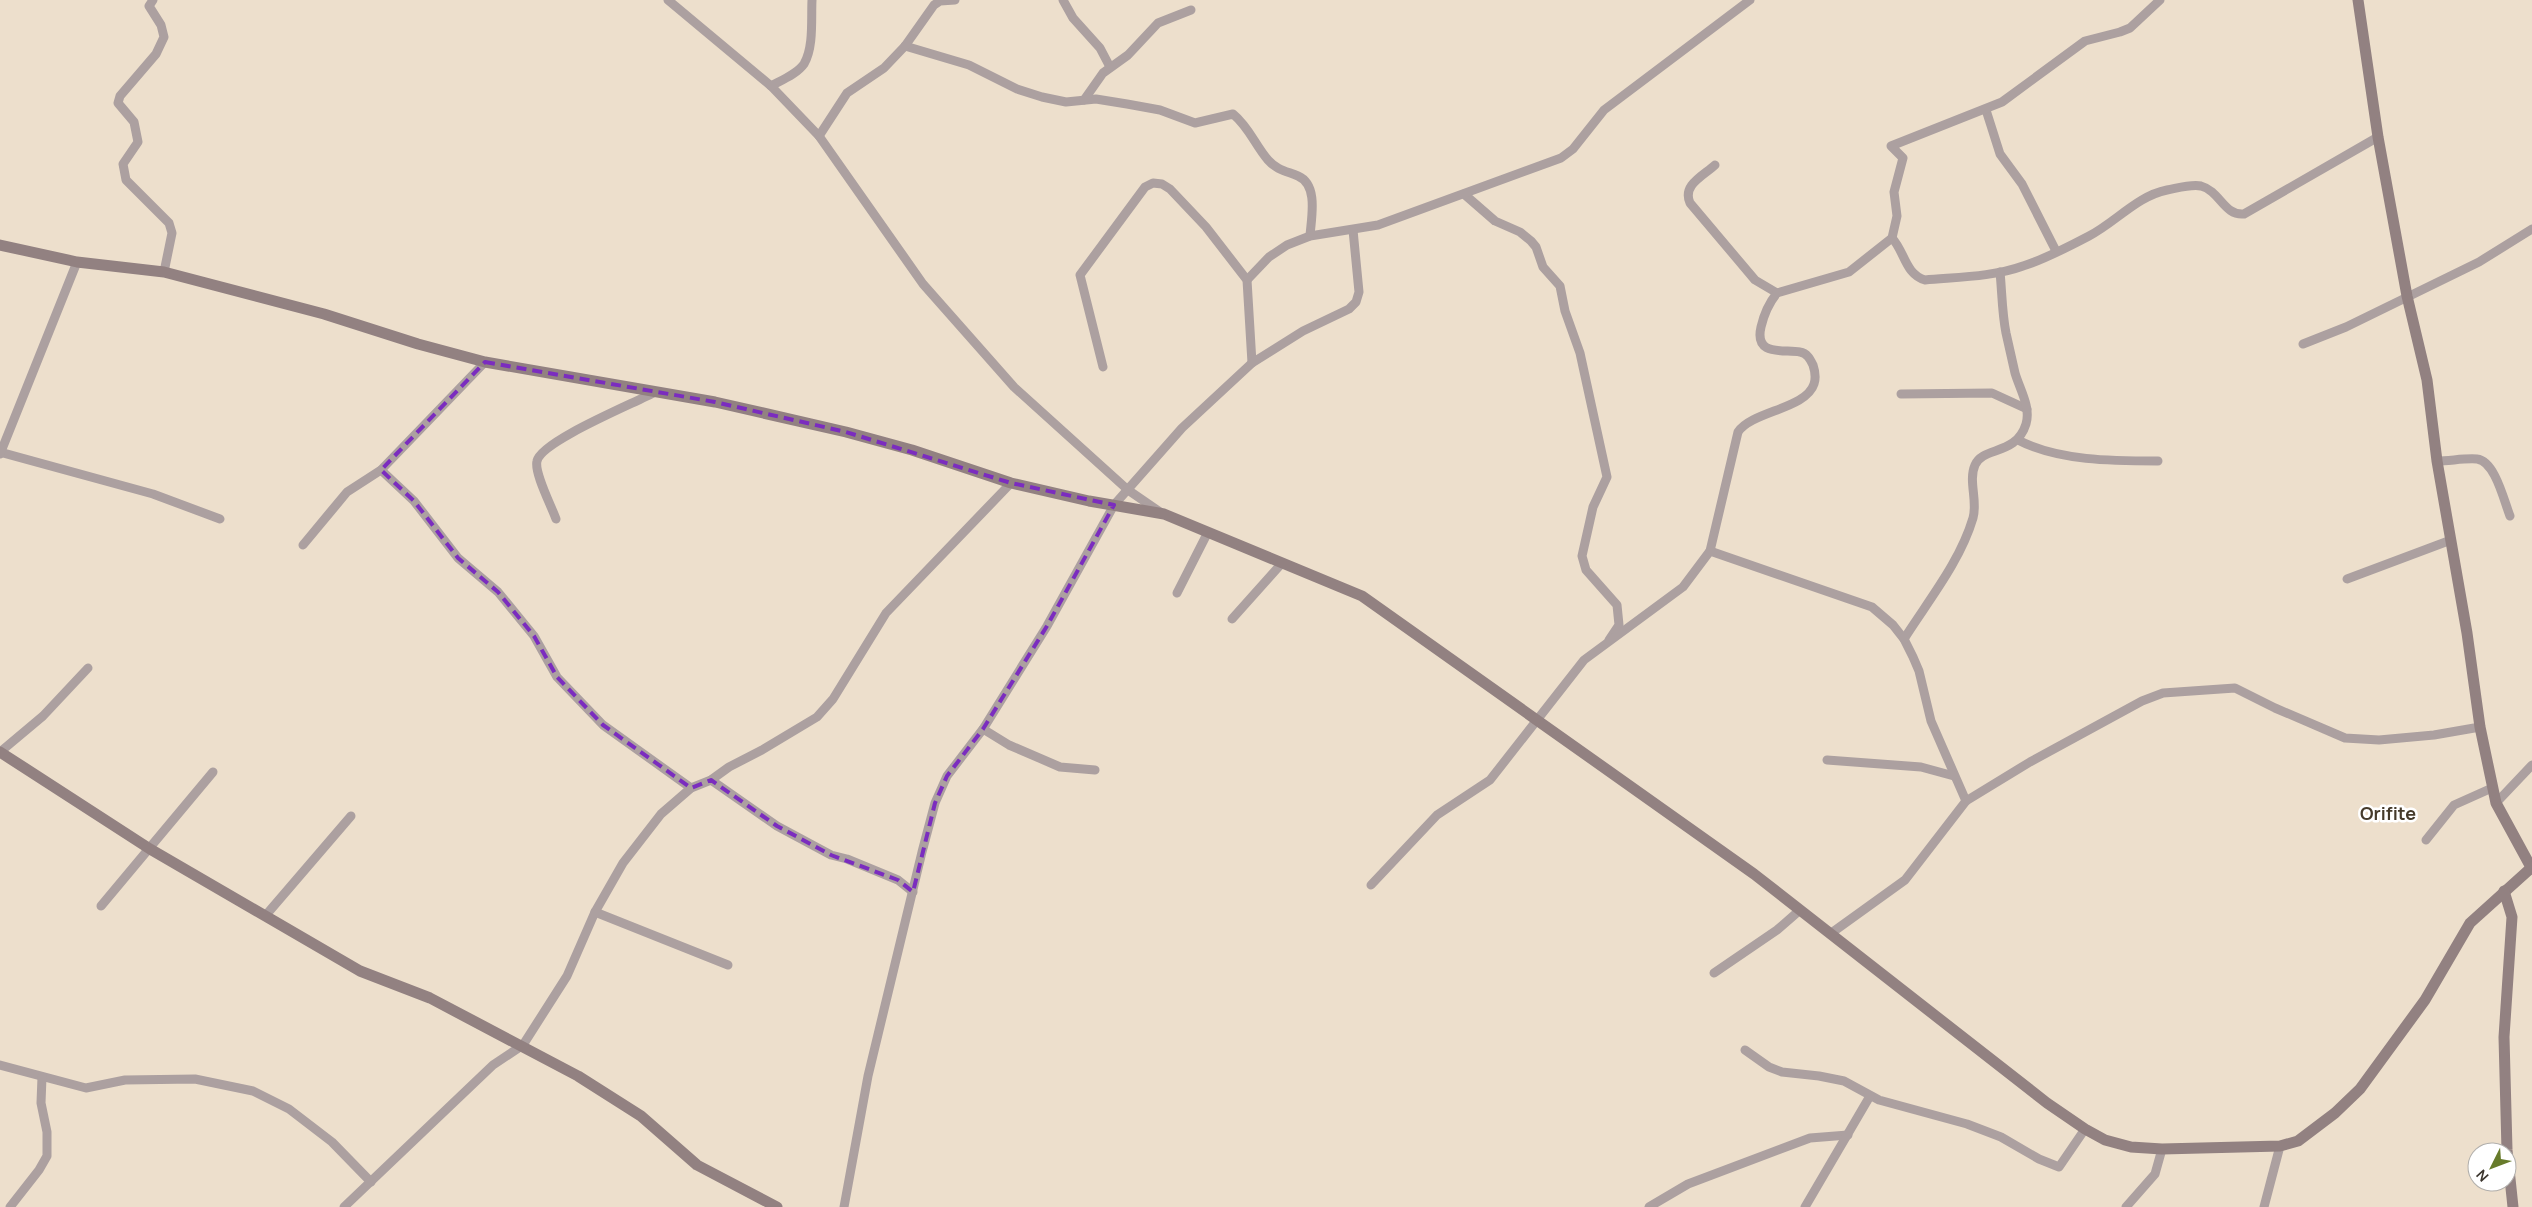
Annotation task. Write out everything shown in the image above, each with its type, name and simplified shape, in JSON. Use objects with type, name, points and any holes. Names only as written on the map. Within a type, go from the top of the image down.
[{"type":"main road","points":[[0,245],[77,262],[164,272],[324,314],[418,344],[485,362],[715,402],[846,432],[912,450],[1011,483],[1089,501],[1164,514],[1362,596],[1539,720],[1800,910],[2039,1097],[2105,1140],[2131,1147],[2162,1149],[2280,1146],[2298,1141],[2335,1113],[2360,1089],[2425,1000],[2470,923],[2531,867],[2496,804],[2492,788],[2480,727],[2437,461],[2427,380],[2407,296],[2378,138],[2358,0]]},
{"type":"main road","points":[[0,752],[150,849],[360,971],[430,998],[578,1076],[641,1116],[697,1165],[777,1207]]},
{"type":"main road","points":[[2504,891],[2512,917],[2504,1037],[2507,1150],[2513,1207]]},
{"type":"street","points":[[153,0],[149,6],[161,25],[164,37],[156,54],[120,96],[118,103],[134,122],[138,142],[123,164],[126,180],[169,223],[172,233],[164,272]]},
{"type":"street","points":[[668,0],[771,86],[818,136],[923,284],[1014,387],[1128,490],[1164,514]]},
{"type":"street","points":[[771,86],[794,73],[804,64],[809,51],[812,0]]},
{"type":"street","points":[[818,136],[847,93],[884,68],[905,46],[934,5],[940,1],[955,0]]},
{"type":"street","points":[[1063,0],[1073,18],[1100,48],[1110,67]]},
{"type":"street","points":[[1247,280],[1269,257],[1287,246],[1310,236],[1378,225],[1561,158],[1573,149],[1604,110],[1750,0]]},
{"type":"street","points":[[1371,885],[1437,815],[1490,780],[1539,720],[1584,660],[1683,587],[1710,551],[1738,432],[1743,424],[1788,406],[1809,392],[1814,385],[1814,367],[1808,356],[1802,352],[1783,353],[1768,350],[1760,341],[1763,318],[1770,302],[1777,294],[1849,272],[1892,238],[1897,216],[1894,192],[1902,158],[1891,146],[1958,118],[1986,110],[2002,102],[2085,41],[2130,28],[2160,0]]},
{"type":"street","points":[[1084,100],[1097,79],[1110,67],[1128,55],[1158,23],[1191,10]]},
{"type":"street","points":[[905,46],[969,66],[1017,89],[1066,102],[1096,99],[1160,110],[1194,123],[1233,114],[1242,122],[1274,166],[1300,177],[1307,184],[1312,196],[1310,236]]},
{"type":"street","points":[[1986,110],[2000,154],[2022,184],[2056,251]]},
{"type":"street","points":[[1892,238],[1900,247],[1910,272],[1916,277],[1925,280],[2000,272],[2024,266],[2090,236],[2135,204],[2165,190],[2195,185],[2204,187],[2213,192],[2231,212],[2236,215],[2244,214],[2378,138]]},
{"type":"street","points":[[1716,165],[1689,188],[1687,195],[1690,203],[1755,280],[1777,294]]},
{"type":"street","points":[[1104,367],[1080,275],[1145,187],[1152,183],[1162,184],[1170,189],[1206,227],[1247,280],[1252,363]]},
{"type":"street","points":[[1464,194],[1494,221],[1520,232],[1531,241],[1536,246],[1543,268],[1560,286],[1565,311],[1580,354],[1607,477],[1593,507],[1582,556],[1586,570],[1617,605],[1619,625],[1606,645]]},
{"type":"street","points":[[2303,344],[2346,327],[2479,262],[2532,228]]},
{"type":"street","points":[[844,1207],[868,1076],[936,803],[947,776],[983,728],[1047,626],[1114,505],[1182,428],[1252,363],[1303,331],[1350,309],[1356,302],[1359,292],[1353,230]]},
{"type":"street","points":[[77,262],[0,453],[153,494],[220,519]]},
{"type":"street","points":[[1904,639],[1951,566],[1970,528],[1974,514],[1973,472],[1975,464],[1981,458],[2012,445],[2018,440],[2026,424],[2027,409],[2015,374],[2006,331],[2000,272]]},
{"type":"street","points":[[303,545],[347,492],[381,470],[448,398],[485,362]]},
{"type":"street","points":[[556,518],[538,470],[537,460],[541,453],[549,446],[603,417],[655,392]]},
{"type":"street","points":[[1901,394],[1992,393],[2027,409]]},
{"type":"street","points":[[2018,440],[2032,447],[2058,454],[2125,461],[2158,461]]},
{"type":"street","points":[[2437,461],[2479,459],[2487,463],[2494,474],[2510,516]]},
{"type":"street","points":[[381,470],[414,501],[458,558],[498,592],[534,636],[557,677],[603,725],[691,788]]},
{"type":"street","points":[[344,1207],[492,1066],[523,1046],[567,976],[595,912],[623,863],[661,814],[691,788],[711,780],[728,767],[762,750],[817,717],[833,699],[886,613],[1011,483]]},
{"type":"street","points":[[1177,593],[1208,532]]},
{"type":"street","points":[[2347,580],[2451,540]]},
{"type":"street","points":[[1710,551],[1872,607],[1893,625],[1904,639],[1919,671],[1931,721],[1966,801]]},
{"type":"street","points":[[1232,619],[1282,563]]},
{"type":"street","points":[[0,752],[43,716],[88,668]]},
{"type":"street","points":[[1830,934],[1905,880],[1966,801],[2030,762],[2142,701],[2163,693],[2235,688],[2275,708],[2345,738],[2379,740],[2406,738],[2480,727]]},
{"type":"street","points":[[983,728],[1009,745],[1060,767],[1095,770]]},
{"type":"street","points":[[1827,760],[1921,767],[1954,776]]},
{"type":"street","points":[[2496,804],[2532,766]]},
{"type":"street","points":[[100,906],[213,772]]},
{"type":"street","points":[[711,780],[777,826],[831,855],[847,859],[898,880],[913,892]]},
{"type":"street","points":[[2426,840],[2454,805],[2492,788]]},
{"type":"street","points":[[266,915],[351,816]]},
{"type":"street","points":[[1714,973],[1777,930],[1800,910]]},
{"type":"street","points":[[595,912],[728,965]]},
{"type":"street","points":[[1746,1050],[1775,1070],[1844,1081],[1870,1096],[1967,1124],[2001,1137],[2039,1159],[2059,1167],[2085,1128]]},
{"type":"street","points":[[0,1065],[86,1088],[125,1080],[195,1078],[253,1091],[289,1109],[332,1142],[371,1182]]},
{"type":"street","points":[[10,1207],[40,1170],[47,1156],[47,1132],[41,1103],[42,1077]]},
{"type":"street","points":[[1805,1207],[1870,1096]]},
{"type":"street","points":[[1649,1207],[1688,1184],[1810,1138],[1848,1135]]},
{"type":"street","points":[[2264,1207],[2280,1146]]},
{"type":"street","points":[[2126,1207],[2154,1174],[2162,1149]]},
{"type":"highlighted area","points":[[485,362],[715,402],[846,432],[1011,483],[1114,505],[1047,626],[983,729],[947,776],[935,803],[913,892],[898,880],[831,855],[777,826],[711,780],[691,788],[603,725],[557,677],[534,636],[498,592],[458,558],[414,501],[381,470]]},
{"type":"district","name":"Orifite","points":[[2388,813]]}]
